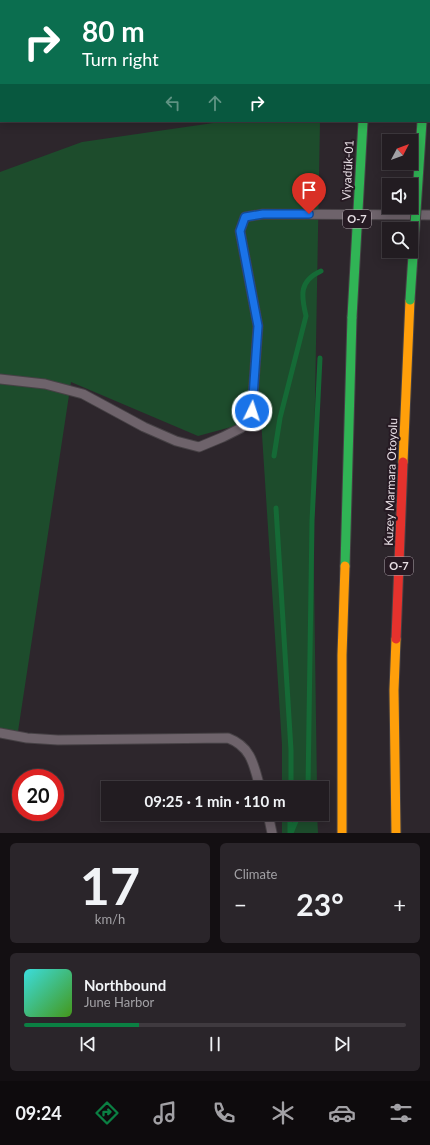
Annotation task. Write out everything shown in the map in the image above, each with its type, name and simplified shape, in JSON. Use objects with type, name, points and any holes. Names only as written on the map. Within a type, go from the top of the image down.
[{"type":"highway","name":"Viyadük-01","points":[[342,833],[342,655],[352,317],[363,122]]},
{"type":"highway","name":"Kuzey Marmara Otoyolu","points":[[396,833],[394,690],[410,300],[422,122]]},
{"type":"lane","points":[[0,379],[45,384],[83,394],[144,427],[170,438],[199,447],[241,428],[252,411],[258,326],[240,231],[245,217],[263,214],[430,215]]},
{"type":"lane","points":[[0,733],[27,738],[58,740],[228,738],[242,745],[246,750],[253,762],[258,781]]},
{"type":"lane","points":[[269,821],[272,833]]},
{"type":"green space","points":[[220,122],[320,122],[313,510],[317,781],[282,781],[282,745],[261,419],[198,436],[71,382],[17,738],[0,734],[0,172],[82,142]]},
{"type":"green space","points":[[282,821],[317,821],[318,833],[282,833]]},
{"type":"waterway","points":[[274,456],[280,418],[306,316],[303,302],[303,289],[309,279],[321,271]]},
{"type":"waterway","points":[[308,781],[312,521],[320,358]]},
{"type":"waterway","points":[[276,508],[291,750],[291,781]]},
{"type":"waterway","points":[[290,821],[290,833]]},
{"type":"waterway","points":[[291,833],[296,821]]},
{"type":"traffic: fast","points":[[352,317],[363,122]]},
{"type":"traffic: fast","points":[[410,300],[422,122]]},
{"type":"traffic: fast","points":[[345,566],[352,317]]},
{"type":"traffic: slow","points":[[403,462],[410,300]]},
{"type":"traffic: slow","points":[[342,833],[342,655],[345,566]]},
{"type":"traffic: slow","points":[[396,639],[394,690],[396,833]]},
{"type":"traffic: jam","points":[[396,639],[403,462]]},
{"type":"route","points":[[252,411],[258,326],[240,231],[245,217],[263,214],[309,214]]}]
